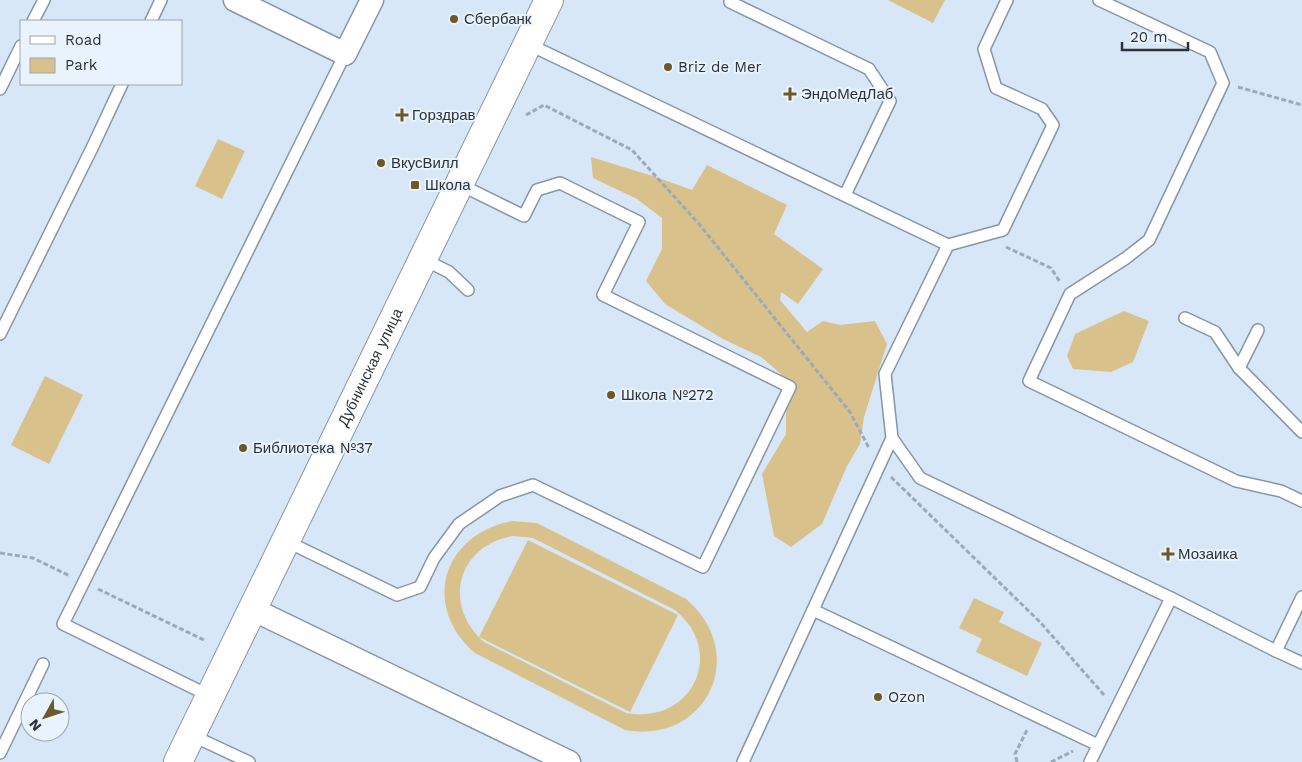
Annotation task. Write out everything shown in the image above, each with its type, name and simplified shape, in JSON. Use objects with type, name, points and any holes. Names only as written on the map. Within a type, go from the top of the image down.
[{"type":"main road","name":"Дубнинская улица","points":[[178,762],[549,0]]},
{"type":"street","points":[[236,0],[345,54],[372,0]]},
{"type":"street","points":[[252,609],[569,762]]},
{"type":"lane","points":[[34,20],[44,0]]},
{"type":"lane","points":[[151,20],[160,0]]},
{"type":"lane","points":[[731,0],[730,2],[870,69],[890,101],[844,195]]},
{"type":"lane","points":[[528,44],[948,245],[1003,230],[1053,124],[1042,109],[996,88],[984,49],[1007,0]]},
{"type":"lane","points":[[1099,0],[1122,5],[1210,52],[1224,83],[1149,240],[1126,258],[1070,294],[1029,381],[1236,481],[1281,491],[1302,501]]},
{"type":"lane","points":[[0,89],[20,48]]},
{"type":"lane","points":[[210,696],[63,624],[345,54]]},
{"type":"lane","points":[[0,334],[122,85]]},
{"type":"lane","points":[[285,541],[397,595],[420,587],[434,558],[459,524],[500,496],[533,484],[702,567],[707,559],[790,387],[603,295],[639,222],[560,183],[537,190],[524,216],[459,184]]},
{"type":"lane","points":[[948,245],[885,374],[892,438],[920,478],[1302,663]]},
{"type":"lane","points":[[423,258],[449,272],[468,290]]},
{"type":"lane","points":[[1185,318],[1215,332],[1239,368],[1302,432]]},
{"type":"lane","points":[[1239,368],[1258,330]]},
{"type":"lane","points":[[744,762],[892,438]]},
{"type":"lane","points":[[1276,651],[1302,597]]},
{"type":"lane","points":[[1090,762],[1171,598]]},
{"type":"lane","points":[[814,610],[1098,744]]},
{"type":"lane","points":[[0,753],[43,664]]},
{"type":"lane","points":[[191,734],[249,762]]},
{"type":"path","points":[[1224,83],[1302,105]]},
{"type":"path","points":[[526,115],[544,105],[632,150],[699,224],[850,412],[879,466],[1040,622],[1115,708]]},
{"type":"path","points":[[990,234],[997,242],[1051,268],[1070,294]]},
{"type":"path","points":[[0,553],[33,558],[206,641]]},
{"type":"path","points":[[1017,762],[1015,754],[1034,714]]},
{"type":"green space","points":[[888,0],[945,0],[933,23]]},
{"type":"green space","points":[[218,139],[245,151],[222,199],[195,186]]},
{"type":"green space","points":[[591,157],[692,190],[707,165],[787,205],[774,234],[823,269],[798,304],[781,292],[780,300],[807,332],[823,321],[840,325],[875,321],[887,344],[864,417],[860,444],[847,466],[822,524],[791,547],[774,536],[762,474],[786,434],[786,396],[781,374],[761,357],[723,339],[665,304],[646,281],[662,249],[662,218],[637,199],[593,178]]},
{"type":"green space","points":[[1124,311],[1149,321],[1133,362],[1111,372],[1073,369],[1067,356],[1075,334]]},
{"type":"green space","points":[[45,376],[83,395],[49,464],[11,445]]},
{"type":"green space","points":[[512,521],[537,523],[686,599],[705,621],[715,644],[716,668],[710,690],[697,709],[678,723],[654,731],[625,730],[475,653],[458,635],[448,615],[445,594],[447,575],[455,556],[469,541],[488,529]],"holes":[[[513,536],[533,538],[675,610],[691,627],[699,646],[700,664],[695,682],[684,697],[669,708],[649,714],[626,713],[484,642],[471,627],[463,611],[460,595],[462,579],[468,564],[479,552],[494,542]]]},
{"type":"green space","points":[[528,540],[678,615],[630,712],[479,637]]},
{"type":"green space","points":[[974,598],[1004,612],[999,622],[1042,643],[1027,676],[976,652],[982,639],[959,628]]},
{"type":"place","name":"Сбербанк","points":[[454,19]]},
{"type":"place","name":"Briz de Mer","points":[[668,67]]},
{"type":"place","name":"ЭндоМедЛаб","points":[[790,94]]},
{"type":"place","name":"Горздрав","points":[[402,115]]},
{"type":"place","name":"ВкусВилл","points":[[381,163]]},
{"type":"place","name":"Школа","points":[[415,185]]},
{"type":"place","name":"Школа №272","points":[[611,395]]},
{"type":"place","name":"Библиотека №37","points":[[243,448]]},
{"type":"place","name":"Мозаика","points":[[1168,554]]},
{"type":"place","name":"Ozon","points":[[878,697]]}]
